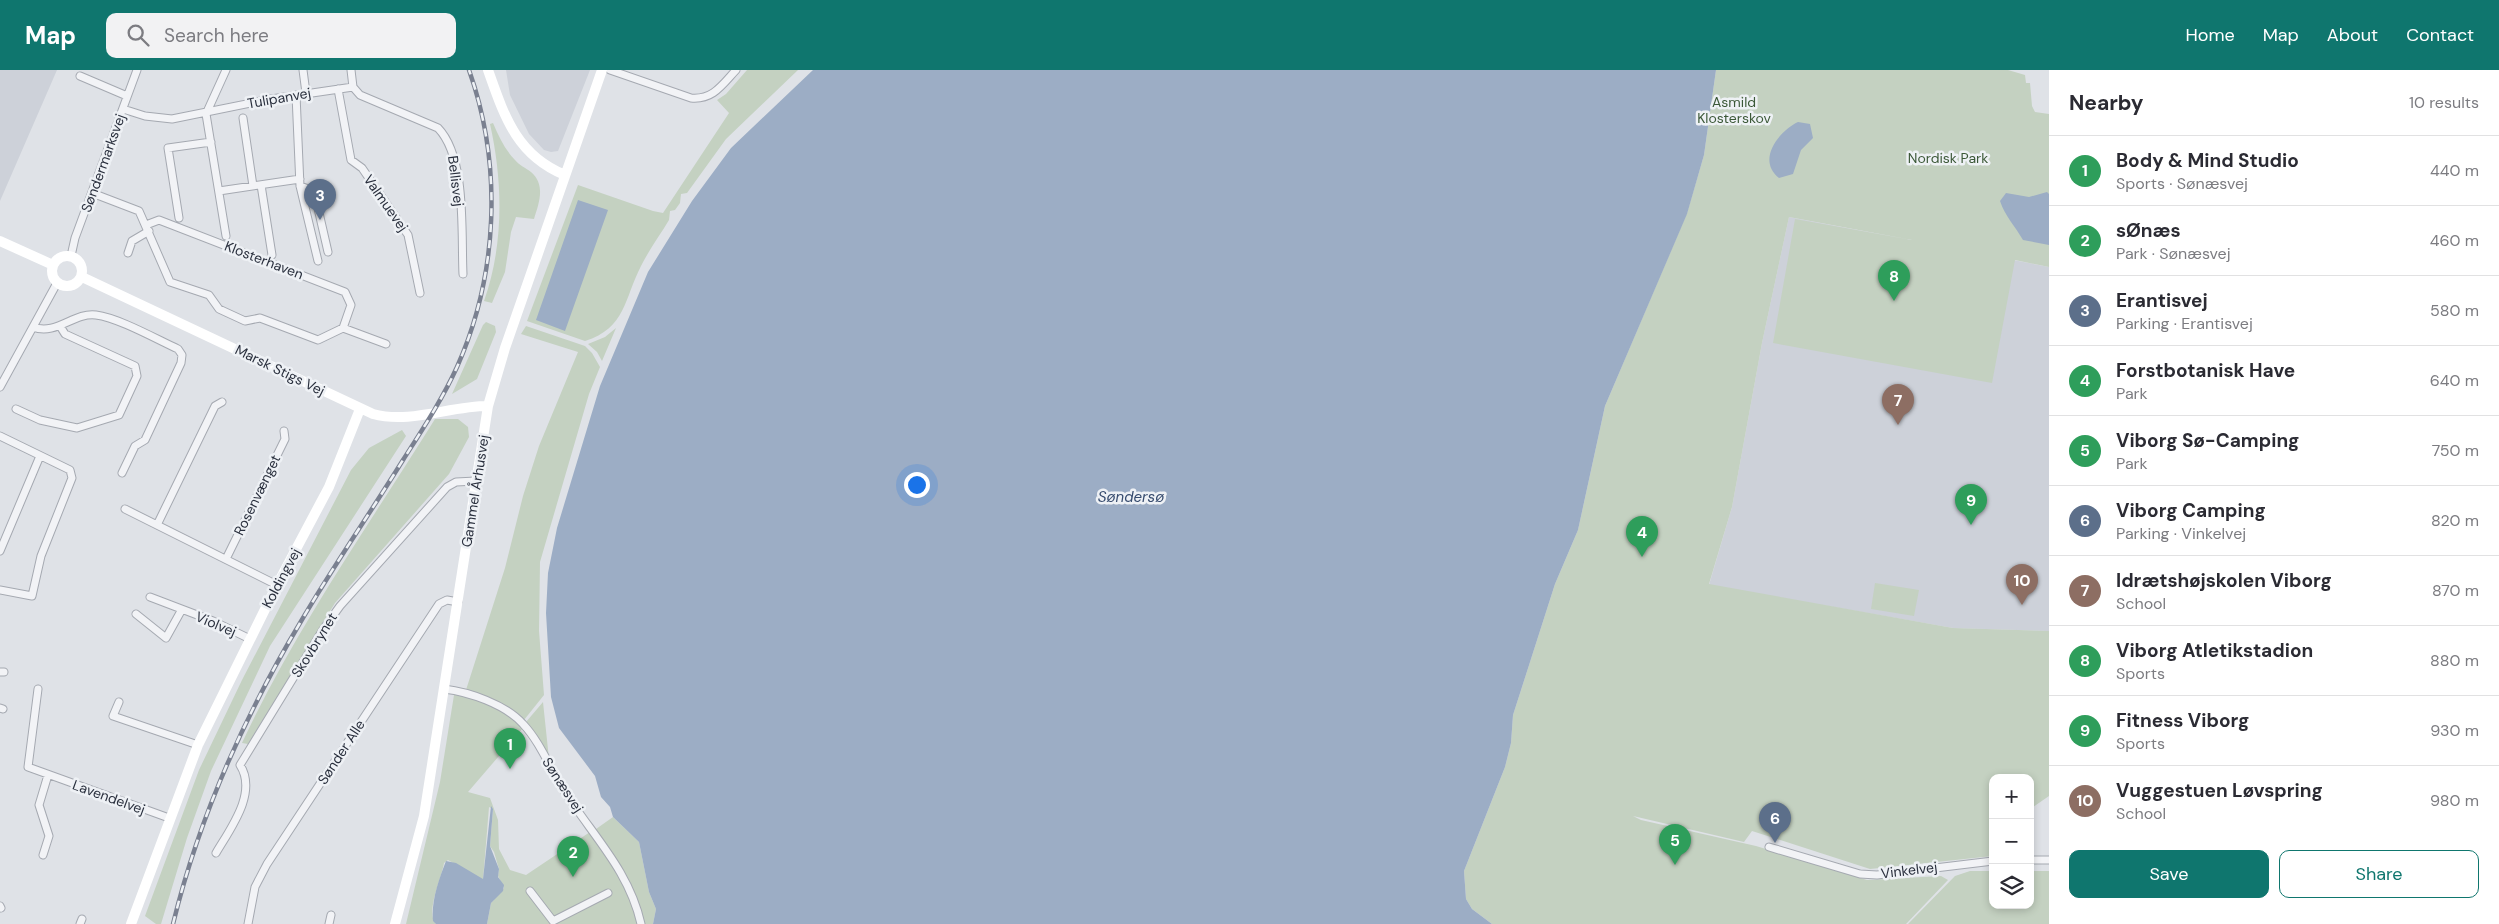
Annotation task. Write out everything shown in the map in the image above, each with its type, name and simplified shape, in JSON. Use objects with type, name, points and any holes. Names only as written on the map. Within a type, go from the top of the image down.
[{"type":"street","name":"Søndermarksvej","points":[[71,256],[75,238],[137,70]]},
{"type":"street","points":[[226,70],[206,114],[226,236]]},
{"type":"street","points":[[303,70],[306,93]]},
{"type":"street","points":[[488,70],[503,110],[519,142],[532,156],[545,165],[565,174]]},
{"type":"street","name":"Gammel Århusvej","points":[[395,924],[424,816],[488,406],[505,348],[602,70]]},
{"type":"street","points":[[610,70],[691,98],[702,99],[717,92],[736,70]]},
{"type":"street","points":[[353,71],[353,86]]},
{"type":"street","points":[[80,76],[127,96]]},
{"type":"street","name":"Tulipanvej","points":[[123,109],[163,119],[206,114],[306,93],[353,86]]},
{"type":"street","name":"Bellisvej","points":[[353,86],[360,96],[438,128],[445,135],[451,146],[459,188],[463,274]]},
{"type":"street","name":"Valmuevej","points":[[338,89],[351,160],[362,168],[408,235],[420,293]]},
{"type":"street","points":[[296,95],[300,182],[318,261]]},
{"type":"street","name":"Tulipanvej","points":[[243,118],[272,255]]},
{"type":"street","points":[[179,218],[168,148],[211,142]]},
{"type":"street","points":[[218,191],[257,185],[300,182],[314,191],[328,252]]},
{"type":"street","points":[[92,193],[139,211],[170,282],[209,296],[220,309],[245,321],[260,318],[318,340],[343,328],[386,344]]},
{"type":"street","name":"Klosterhaven","points":[[148,228],[159,220],[345,292],[351,305],[343,328]]},
{"type":"street","points":[[128,253],[132,240],[148,228]]},
{"type":"street","points":[[0,241],[53,265]]},
{"type":"street","points":[[71,256],[82,267],[82,277],[71,286],[57,283],[52,274],[53,265],[60,257],[71,256]]},
{"type":"street","name":"Marsk Stigs Vej","points":[[82,277],[360,409],[388,418],[406,417],[470,406],[488,406]]},
{"type":"street","points":[[0,387],[57,283]]},
{"type":"street","points":[[33,327],[41,330],[60,326],[88,315],[96,315],[110,319],[178,349],[182,355],[181,363],[145,440],[135,446],[122,472]]},
{"type":"street","points":[[16,410],[40,420],[77,428],[119,415],[137,376],[135,366],[65,334],[60,326]]},
{"type":"street","points":[[156,525],[215,406],[222,402]]},
{"type":"street","name":"Koldingvej","points":[[131,924],[169,818],[198,745],[277,585],[333,480],[360,409]]},
{"type":"street","name":"Rosenvænget","points":[[226,560],[285,439],[284,431]]},
{"type":"street","points":[[0,436],[70,470],[72,478],[41,556],[32,596],[0,590]]},
{"type":"street","points":[[0,551],[40,456]]},
{"type":"street","name":"Skovbrynet","points":[[216,853],[233,824],[245,795],[246,774],[240,765],[322,631],[340,606],[447,486],[456,482],[476,481]]},
{"type":"street","points":[[126,509],[277,585]]},
{"type":"street","name":"Violvej","points":[[150,597],[182,611],[212,621],[250,639]]},
{"type":"street","name":"Sønder Alle","points":[[248,924],[257,882],[267,864],[439,604],[447,600],[458,602]]},
{"type":"street","name":"Violvej","points":[[136,614],[166,638],[182,611]]},
{"type":"street","name":"Lavendelvej","points":[[38,689],[28,767],[169,818]]},
{"type":"street","name":"Sønæsvej","points":[[444,689],[480,698],[504,710],[523,723],[563,789],[621,870],[633,894],[641,924]]},
{"type":"street","points":[[119,702],[113,716],[198,745]]},
{"type":"street","points":[[43,855],[49,836],[38,805],[48,775]]},
{"type":"street","name":"Vinkelvej","points":[[1770,847],[1860,874],[1877,875],[1989,861]]},
{"type":"street","points":[[2034,860],[2049,860]]},
{"type":"street","points":[[530,891],[553,921],[608,893]]},
{"type":"street","points":[[329,924],[331,915]]},
{"type":"shaded area","points":[[0,70],[57,70],[0,201]]},
{"type":"shaded area","points":[[506,70],[590,70],[558,151],[544,150],[529,134],[510,95]]},
{"type":"shaded area","points":[[1789,217],[2049,267],[2049,631],[1953,628],[1709,585],[1732,507],[1762,343]]},
{"type":"green space","points":[[747,70],[798,70],[726,139],[687,193],[681,194],[680,203],[675,210],[670,211],[669,220],[644,260],[622,311],[609,328],[585,341],[527,321],[578,185],[663,213],[729,113],[717,100],[726,94]]},
{"type":"green space","points":[[1716,70],[2008,70],[2025,75],[2026,83],[2030,83],[2032,106],[2035,112],[2049,114],[2049,267],[2015,260],[1992,383],[1773,343],[1795,219],[1912,240],[1789,217],[1762,343],[1732,507],[1709,584],[1953,628],[2049,631],[2049,796],[2034,806],[2034,774],[1989,774],[1989,856],[1870,869],[1752,831],[1744,842],[1633,816],[1641,820],[1756,846],[1867,880],[1941,876],[1948,880],[1906,924],[1492,924],[1472,909],[1466,899],[1464,871],[1505,767],[1511,743],[1513,715],[1555,584],[1578,530],[1605,406],[1687,213],[1704,155]]},
{"type":"green space","points":[[493,123],[502,143],[511,156],[536,177],[540,194],[534,219],[516,217],[511,232],[505,272],[492,303],[484,301],[491,280],[498,236],[499,191],[490,124]]},
{"type":"green space","points":[[486,322],[495,326],[496,332],[477,379],[452,394],[483,325]]},
{"type":"green space","points":[[526,326],[585,346],[592,353],[600,367],[589,394],[540,562],[539,631],[544,695],[524,720],[505,707],[466,690],[505,568],[523,496],[539,446],[578,352],[521,334]]},
{"type":"green space","points":[[616,328],[602,361],[597,352],[588,344],[605,337]]},
{"type":"green space","points":[[435,419],[458,419],[468,427],[469,437],[449,474],[335,603],[248,744],[242,743],[285,659],[309,618]]},
{"type":"green space","points":[[402,430],[406,436],[270,646],[211,771],[187,838],[161,924],[156,924],[145,916],[199,770],[242,680],[351,470],[369,448]]},
{"type":"green space","points":[[1875,583],[1919,590],[1914,616],[1871,609]]},
{"type":"green space","points":[[454,695],[482,701],[509,716],[523,728],[468,792],[490,798],[498,820],[499,849],[510,870],[526,875],[590,832],[624,879],[638,924],[487,924],[491,903],[504,888],[498,876],[499,869],[494,852],[490,846],[493,809],[489,807],[483,880],[448,860],[444,863],[433,904],[433,919],[436,924],[406,924],[440,782]]},
{"type":"green space","points":[[543,702],[549,759],[526,722]]},
{"type":"green space","points":[[613,817],[639,842],[649,892],[656,909],[653,924],[642,924],[630,885],[612,852],[596,829]]},
{"type":"green space","points":[[1970,871],[1989,871],[1989,909],[2034,909],[2034,871],[2049,871],[2049,924],[1908,924],[1955,876]]},
{"type":"water","name":"Søndersø","points":[[813,70],[1716,70],[1704,155],[1687,214],[1605,406],[1578,530],[1555,584],[1513,715],[1511,743],[1505,767],[1464,871],[1466,899],[1472,909],[1492,924],[653,924],[656,909],[649,892],[639,842],[613,817],[610,807],[601,797],[595,776],[559,728],[551,697],[546,613],[548,573],[557,528],[600,386],[648,272],[692,201],[731,148]]},
{"type":"water","points":[[1798,122],[1810,124],[1813,138],[1801,150],[1793,174],[1779,178],[1772,171],[1770,155],[1778,139]]},
{"type":"water","points":[[2047,192],[2049,194],[2049,245],[2023,240],[2007,216],[2000,201],[2006,193],[2029,197]]},
{"type":"water","points":[[578,200],[608,210],[565,331],[536,320]]},
{"type":"water","points":[[491,806],[493,809],[490,846],[499,869],[498,877],[504,885],[503,891],[491,903],[487,924],[436,924],[433,921],[434,898],[446,861],[456,863],[483,879]]},
{"type":"railway","points":[[173,924],[196,845],[210,807],[225,769],[260,695],[312,602],[438,403],[457,367],[471,332],[488,258],[491,182],[487,144],[480,107],[469,70]]},
{"type":"place","name":"Erantisvej","points":[[320,220]]},
{"type":"place","name":"Viborg Atletikstadion","points":[[1894,301]]},
{"type":"place","name":"Idrætshøjskolen Viborg","points":[[1898,425]]},
{"type":"place","name":"Fitness Viborg","points":[[1971,525]]},
{"type":"place","name":"Forstbotanisk Have","points":[[1642,557]]},
{"type":"place","name":"Vuggestuen Løvspring","points":[[2022,605]]},
{"type":"place","name":"Body & Mind Studio","points":[[510,769]]},
{"type":"place","name":"Viborg Camping","points":[[1775,843]]},
{"type":"place","name":"Viborg Sø-Camping","points":[[1675,865]]},
{"type":"place","name":"sØnæs","points":[[573,877]]},
{"type":"park label","name":"Asmild Klosterskov","points":[[1734,110]]},
{"type":"park label","name":"Nordisk Park","points":[[1948,158]]}]
